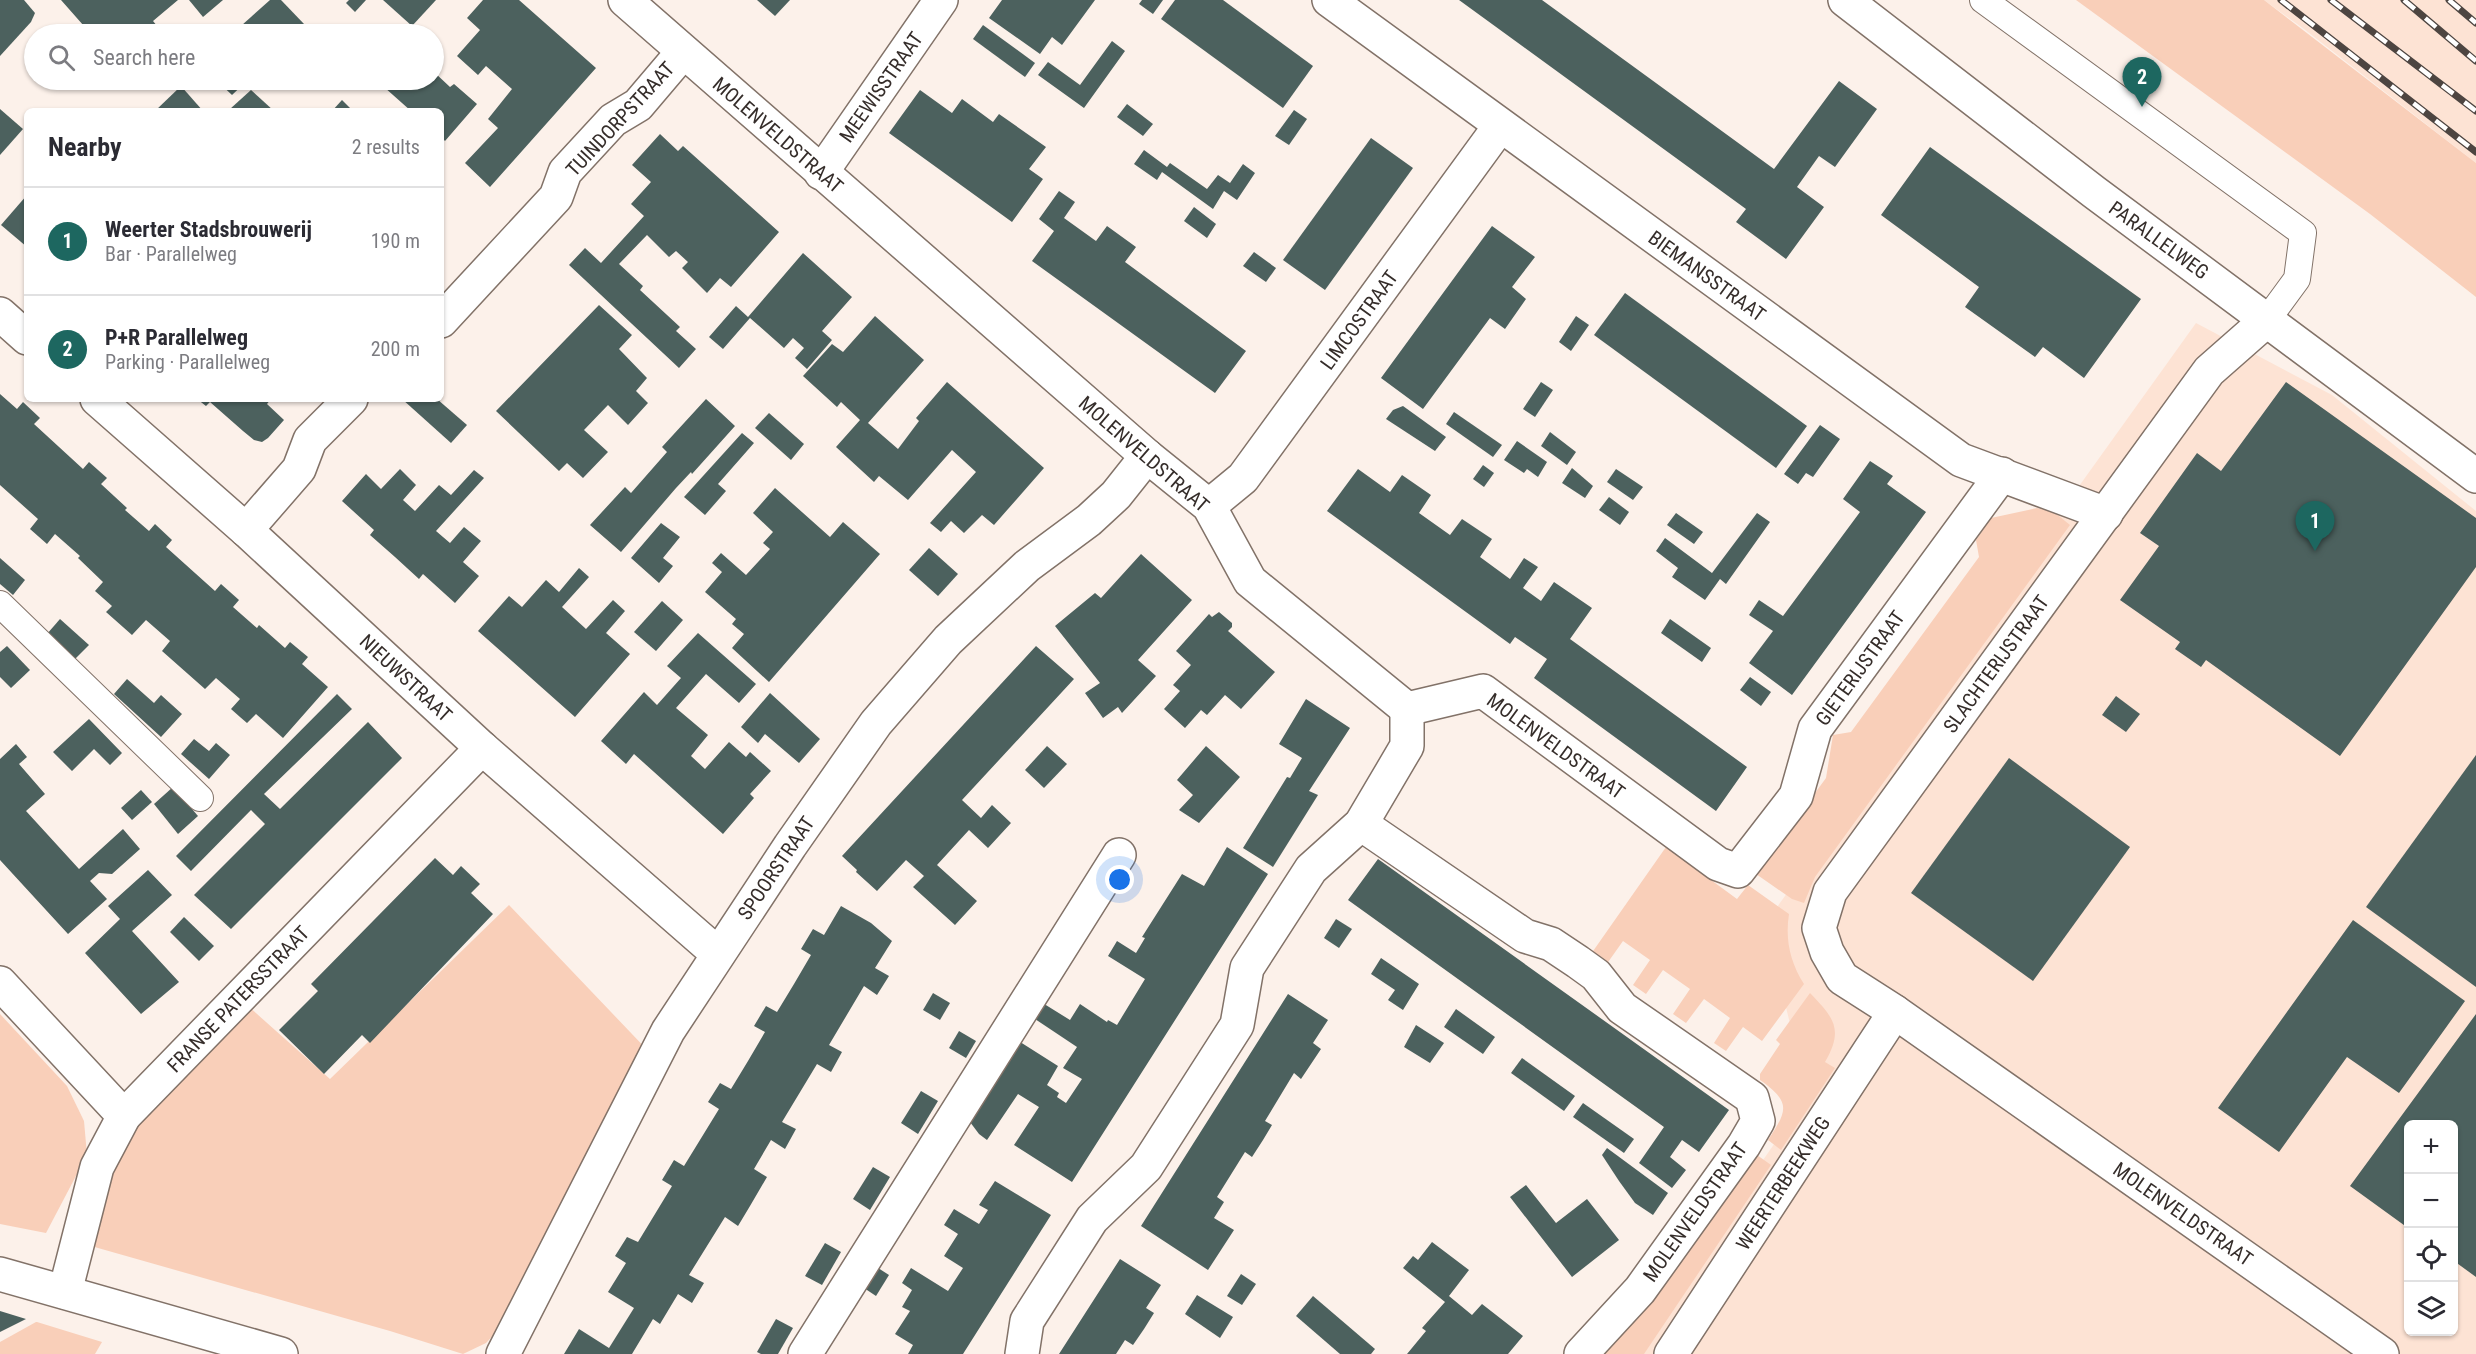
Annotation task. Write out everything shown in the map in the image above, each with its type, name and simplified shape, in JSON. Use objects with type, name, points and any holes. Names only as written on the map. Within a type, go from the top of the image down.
[{"type":"street","name":"MOLENVELDSTRAAT","points":[[625,0],[1147,456],[1209,506],[1250,582],[1407,709],[1483,691],[1718,864],[1738,871]]},
{"type":"street","name":"MEEWISSTRAAT","points":[[821,173],[941,0]]},
{"type":"street","name":"BIEMANSSTRAAT","points":[[1329,0],[1961,460],[2106,514]]},
{"type":"street","name":"PARALLELWEG","points":[[1845,0],[2094,192],[2476,476]]},
{"type":"street","name":"TUINDORPSTRAAT","points":[[444,318],[556,197],[565,172],[613,120],[638,105],[683,52]]},
{"type":"street","name":"LIMCOSTRAAT","points":[[1209,506],[1243,478],[1500,126]]},
{"type":"street","points":[[0,314],[24,335]]},
{"type":"street","name":"SLACHTERIJSTRAAT","points":[[1895,1012],[1842,978],[1827,952],[1819,928],[1830,892],[2209,372],[2267,320]]},
{"type":"street","name":"NIEUWSTRAAT","points":[[100,402],[246,531],[482,747],[718,954]]},
{"type":"street","points":[[246,531],[298,469],[310,440],[348,402]]},
{"type":"street","name":"SPOORSTRAAT","points":[[503,1354],[668,1031],[790,846],[883,715],[948,640],[1027,566],[1116,495],[1147,456]]},
{"type":"street","name":"GIETERIJSTRAAT","points":[[1738,871],[1796,796],[1815,729],[2002,474]]},
{"type":"street","points":[[1022,1354],[1027,1321],[1092,1219],[1146,1167],[1237,1026],[1246,968],[1311,869],[1361,824],[1407,746],[1407,709]]},
{"type":"street","name":"FRANSE PATERSSTRAAT","points":[[64,1292],[97,1167],[124,1116],[482,747]]},
{"type":"street","name":"MOLENVELDSTRAAT","points":[[1361,824],[1525,936],[1551,944],[1578,962],[1596,975],[1622,1008],[1752,1098],[1758,1120],[1744,1145],[1640,1290],[1581,1354]]},
{"type":"street","points":[[805,1354],[1119,855]]},
{"type":"street","points":[[0,983],[124,1116]]},
{"type":"street","name":"MOLENVELDSTRAAT","points":[[1895,1012],[2382,1354]]},
{"type":"street","name":"WEERTERBEEKWEG","points":[[1671,1354],[1895,1012]]},
{"type":"street","points":[[0,1274],[281,1354]]},
{"type":"lane","points":[[1983,0],[2303,233],[2297,279],[2267,320]]},
{"type":"lane","points":[[0,604],[200,798]]},
{"type":"shaded area","points":[[2076,0],[2264,0],[2476,163],[2476,297],[2370,214]]},
{"type":"shaded area","points":[[2264,0],[2476,0],[2476,163],[2304,29]]},
{"type":"shaded area","points":[[2196,323],[2332,395],[2476,511],[2476,1354],[1629,1354],[1808,1095],[1765,924]]},
{"type":"shaded area","points":[[2037,508],[2054,512],[2070,525],[1815,877],[1804,903],[1792,899],[1756,874],[1826,778],[1833,735],[1851,732],[1979,557],[1976,540],[1991,518]]},
{"type":"shaded area","points":[[1666,847],[1737,899],[1748,885],[1789,914],[1790,950],[1795,967],[1804,984],[1762,1041],[1743,1027],[1726,1051],[1714,1043],[1730,1018],[1704,999],[1686,1023],[1673,1014],[1690,989],[1663,970],[1646,994],[1633,985],[1650,960],[1623,941],[1606,965],[1591,954]]},
{"type":"shaded area","points":[[509,905],[652,1055],[516,1311],[486,1343],[463,1354],[91,1246],[109,1172],[142,1118],[248,1006],[330,1079]]},
{"type":"shaded area","points":[[1810,993],[1834,1024],[1834,1041],[1825,1062],[1835,1068],[1781,1150],[1768,1140],[1780,1121],[1783,1107],[1777,1094],[1760,1080],[1760,1074],[1780,1044],[1776,1040]]},
{"type":"shaded area","points":[[0,1014],[67,1086],[84,1121],[87,1155],[46,1233],[0,1224]]},
{"type":"shaded area","points":[[1757,1155],[1771,1165],[1644,1354],[1594,1354]]},
{"type":"shaded area","points":[[36,1322],[102,1342],[95,1354],[0,1354],[0,1342]]},
{"type":"building","points":[[0,0],[24,0],[35,13],[31,22],[24,24],[24,30],[0,56]]},
{"type":"building","points":[[61,0],[178,0],[153,21],[155,24],[82,24]]},
{"type":"building","points":[[189,0],[223,0],[203,17]]},
{"type":"building","points":[[270,0],[281,0],[304,24],[243,24]]},
{"type":"building","points":[[349,0],[366,0],[355,12],[346,3]]},
{"type":"building","points":[[383,0],[436,0],[414,24],[410,24]]},
{"type":"building","points":[[483,0],[519,0],[596,68],[490,187],[465,163],[498,128],[488,119],[512,89],[486,66],[478,75],[457,56],[480,30],[467,18]]},
{"type":"building","points":[[757,0],[790,0],[775,16]]},
{"type":"building","points":[[1002,0],[1095,0],[1062,45],[1052,37],[1040,54],[989,18]]},
{"type":"building","points":[[1142,0],[1163,0],[1153,14],[1139,4]]},
{"type":"building","points":[[1175,0],[1223,0],[1313,66],[1283,108],[1161,19]]},
{"type":"building","points":[[1459,0],[1542,0],[1774,169],[1839,81],[1877,109],[1835,167],[1819,156],[1797,187],[1824,207],[1786,259],[1736,222],[1746,209]]},
{"type":"building","points":[[983,25],[1035,63],[1025,77],[973,39]]},
{"type":"building","points":[[1112,41],[1125,51],[1084,108],[1038,75],[1048,62],[1080,85]]},
{"type":"building","points":[[444,81],[450,87],[454,84],[477,104],[445,141],[444,108],[408,108],[387,90],[444,90]]},
{"type":"building","points":[[177,90],[185,90],[200,108],[158,108]]},
{"type":"building","points":[[227,90],[237,90],[232,95]]},
{"type":"building","points":[[251,90],[271,108],[231,108]]},
{"type":"building","points":[[920,90],[952,113],[962,99],[993,122],[999,114],[1046,147],[1029,169],[1043,179],[1012,222],[889,133]]},
{"type":"building","points":[[342,100],[350,108],[335,108]]},
{"type":"building","points":[[1127,104],[1153,124],[1143,136],[1117,117]]},
{"type":"building","points":[[0,109],[23,129],[0,155]]},
{"type":"building","points":[[1294,110],[1307,119],[1289,145],[1275,136]]},
{"type":"building","points":[[660,134],[678,151],[683,146],[779,232],[731,287],[720,278],[707,293],[682,268],[688,262],[676,251],[669,257],[647,235],[619,264],[643,286],[640,290],[680,327],[676,331],[696,349],[679,368],[569,265],[585,248],[601,263],[644,216],[631,204],[651,182],[632,165]]},
{"type":"building","points":[[1371,138],[1413,168],[1325,290],[1283,260]]},
{"type":"building","points":[[1930,147],[2141,299],[2084,378],[2043,347],[2035,357],[1965,307],[1979,287],[1881,215]]},
{"type":"building","points":[[1144,150],[1167,167],[1170,163],[1207,189],[1218,175],[1230,183],[1243,164],[1255,173],[1237,200],[1224,191],[1213,209],[1162,172],[1157,180],[1134,164]]},
{"type":"building","points":[[1059,191],[1075,202],[1064,218],[1096,241],[1107,226],[1136,247],[1125,262],[1246,351],[1215,393],[1032,261],[1054,231],[1039,219]]},
{"type":"building","points":[[24,198],[24,244],[1,225]]},
{"type":"building","points":[[1194,207],[1216,224],[1207,238],[1184,221]]},
{"type":"building","points":[[1492,226],[1535,257],[1512,287],[1526,299],[1505,329],[1490,318],[1423,409],[1381,378]]},
{"type":"building","points":[[1254,252],[1276,268],[1266,282],[1243,266]]},
{"type":"building","points":[[803,253],[852,297],[822,331],[832,340],[807,369],[795,358],[804,348],[793,338],[784,348],[750,318],[723,349],[709,337],[736,306],[748,317]]},
{"type":"building","points":[[1625,293],[1807,426],[1776,468],[1594,335]]},
{"type":"building","points":[[599,305],[632,335],[619,349],[647,378],[636,391],[648,403],[628,425],[608,405],[584,430],[608,452],[583,478],[567,463],[559,471],[496,411]]},
{"type":"building","points":[[875,316],[924,360],[868,423],[898,449],[919,421],[916,418],[947,382],[1044,468],[994,525],[982,515],[964,533],[951,521],[941,532],[930,523],[976,472],[952,450],[908,500],[879,476],[874,482],[836,447],[860,420],[841,402],[837,407],[803,376],[832,344],[843,352]]},
{"type":"building","points":[[1576,316],[1589,325],[1571,351],[1559,342]]},
{"type":"building","points":[[1541,382],[1553,390],[1535,417],[1523,409]]},
{"type":"building","points":[[2286,382],[2476,518],[2476,567],[2340,756],[2206,660],[2201,667],[2175,649],[2180,642],[2120,600],[2159,546],[2140,533],[2197,453],[2221,471]]},
{"type":"building","points":[[0,394],[17,409],[23,402],[40,418],[34,424],[83,469],[89,462],[107,478],[101,484],[127,508],[125,510],[149,531],[155,524],[172,540],[166,547],[215,591],[221,584],[239,600],[233,607],[257,628],[259,625],[285,648],[290,642],[308,657],[302,664],[328,687],[283,738],[256,714],[247,723],[231,709],[240,699],[216,678],[205,689],[162,651],[170,641],[146,620],[132,635],[106,612],[112,606],[95,591],[103,582],[78,558],[80,556],[55,534],[47,544],[30,529],[38,519],[0,485]]},
{"type":"building","points":[[706,399],[735,426],[692,474],[691,472],[676,488],[621,552],[590,525],[625,487],[631,493],[667,452],[662,447]]},
{"type":"building","points":[[210,402],[269,402],[267,404],[284,420],[262,442],[254,440]]},
{"type":"building","points":[[405,402],[440,402],[467,425],[451,443]]},
{"type":"building","points":[[1403,406],[1446,437],[1435,451],[1386,419],[1393,410]]},
{"type":"building","points":[[1454,412],[1502,445],[1493,457],[1446,424]]},
{"type":"building","points":[[769,413],[804,444],[791,460],[755,428]]},
{"type":"building","points":[[1820,425],[1840,439],[1813,477],[1806,473],[1798,484],[1784,474]]},
{"type":"building","points":[[1550,432],[1576,452],[1567,465],[1541,446]]},
{"type":"building","points":[[742,433],[754,443],[718,484],[726,491],[705,515],[684,497]]},
{"type":"building","points":[[1517,441],[1547,462],[1538,477],[1527,469],[1524,473],[1504,460]]},
{"type":"building","points":[[1870,461],[1893,476],[1887,484],[1926,512],[1792,695],[1749,663],[1773,631],[1749,615],[1759,600],[1783,616],[1860,512],[1843,499]]},
{"type":"building","points":[[1483,465],[1494,473],[1484,487],[1473,479]]},
{"type":"building","points":[[1572,468],[1593,486],[1585,498],[1562,483]]},
{"type":"building","points":[[400,469],[416,485],[403,500],[415,511],[439,485],[451,495],[474,470],[484,478],[436,531],[450,543],[464,527],[481,541],[463,562],[479,576],[455,603],[423,574],[419,579],[370,535],[374,530],[342,501],[366,474],[381,489]]},
{"type":"building","points":[[1358,469],[1390,492],[1402,475],[1431,495],[1419,513],[1450,535],[1462,519],[1492,539],[1480,557],[1510,579],[1524,558],[1538,567],[1523,588],[1541,601],[1554,582],[1592,608],[1570,639],[1747,767],[1716,811],[1534,678],[1547,659],[1515,637],[1510,644],[1327,511]]},
{"type":"building","points":[[1616,469],[1643,487],[1633,500],[1607,482]]},
{"type":"building","points":[[775,488],[830,537],[843,522],[880,554],[769,682],[732,648],[744,634],[732,624],[736,619],[705,592],[722,572],[712,563],[721,553],[746,575],[770,549],[763,543],[773,532],[753,513]]},
{"type":"building","points":[[1609,497],[1629,512],[1620,525],[1599,510]]},
{"type":"building","points":[[1676,513],[1703,532],[1694,544],[1667,525]]},
{"type":"building","points":[[1757,513],[1770,522],[1726,584],[1720,579],[1705,600],[1672,577],[1678,568],[1656,551],[1665,538],[1712,573]]},
{"type":"building","points":[[661,523],[680,537],[663,558],[673,566],[659,583],[631,558]]},
{"type":"building","points":[[929,548],[958,574],[938,596],[909,570]]},
{"type":"building","points":[[1141,554],[1192,600],[1138,660],[1156,676],[1122,713],[1118,707],[1103,718],[1085,693],[1100,683],[1055,626],[1095,593],[1101,598]]},
{"type":"building","points":[[0,558],[25,580],[13,595],[0,584]]},
{"type":"building","points":[[579,568],[589,577],[562,607],[586,629],[613,600],[625,611],[606,633],[630,654],[575,717],[478,631],[509,596],[522,607],[546,580],[559,592]]},
{"type":"building","points":[[662,601],[683,620],[656,651],[634,632]]},
{"type":"building","points":[[1219,612],[1232,623],[1228,631],[1275,672],[1241,709],[1225,695],[1207,715],[1201,710],[1185,728],[1164,709],[1180,691],[1173,685],[1191,665],[1176,651],[1209,614],[1212,617]]},
{"type":"building","points":[[60,619],[89,645],[75,659],[47,634]]},
{"type":"building","points":[[1670,619],[1711,648],[1702,662],[1661,633]]},
{"type":"building","points":[[698,633],[756,684],[739,703],[706,674],[676,708],[708,735],[691,756],[705,769],[729,742],[746,757],[750,752],[771,771],[750,794],[754,798],[723,834],[634,754],[626,764],[601,741],[644,692],[657,705],[681,678],[667,666]]},
{"type":"building","points":[[7,646],[30,670],[11,688],[0,677],[0,652]]},
{"type":"building","points":[[1036,646],[1074,679],[962,800],[981,818],[992,805],[1011,823],[988,848],[969,830],[937,865],[977,901],[955,925],[913,887],[924,876],[906,860],[877,891],[842,856]]},
{"type":"building","points":[[1750,677],[1771,692],[1761,706],[1740,690]]},
{"type":"building","points":[[127,679],[154,703],[161,695],[182,714],[161,737],[114,694]]},
{"type":"building","points":[[770,693],[820,739],[799,763],[765,734],[758,743],[741,727]]},
{"type":"building","points":[[337,694],[352,709],[264,794],[280,809],[368,722],[402,758],[231,929],[194,895],[265,824],[251,810],[191,871],[176,856]]},
{"type":"building","points":[[2116,696],[2140,714],[2126,732],[2102,715]]},
{"type":"building","points":[[1306,699],[1350,728],[1309,791],[1318,795],[1273,867],[1243,848],[1287,777],[1290,778],[1302,758],[1279,744]]},
{"type":"building","points":[[89,719],[122,753],[110,765],[94,749],[72,771],[53,752]]},
{"type":"building","points":[[194,739],[209,751],[216,743],[230,755],[209,779],[181,754]]},
{"type":"building","points":[[16,744],[27,757],[19,764],[45,794],[26,811],[79,869],[123,829],[140,849],[112,874],[99,873],[90,881],[107,899],[68,934],[0,860],[0,759]]},
{"type":"building","points":[[1047,746],[1067,764],[1044,788],[1025,770]]},
{"type":"building","points":[[1206,746],[1240,777],[1199,823],[1179,810],[1193,795],[1177,780]]},
{"type":"building","points":[[2476,755],[2476,987],[2366,907]]},
{"type":"building","points":[[2009,758],[2130,847],[2033,981],[1911,893]]},
{"type":"building","points":[[173,787],[198,816],[178,834],[154,804]]},
{"type":"building","points":[[141,790],[152,802],[132,820],[121,808]]},
{"type":"building","points":[[1227,847],[1268,874],[1072,1182],[1014,1145],[1039,1107],[1018,1094],[987,1140],[979,1134],[967,1118],[1017,1040],[1058,1066],[1047,1085],[1059,1093],[1057,1097],[1066,1103],[1082,1079],[1063,1068],[1077,1047],[1032,1017],[1041,1002],[1070,1020],[1080,1004],[1107,1022],[1108,1020],[1117,1025],[1145,979],[1108,956],[1117,941],[1136,953],[1145,938],[1142,937],[1182,874],[1204,886]]},
{"type":"building","points":[[435,858],[453,875],[461,866],[480,884],[471,893],[493,914],[370,1043],[362,1035],[324,1074],[279,1030],[318,991],[311,984]]},
{"type":"building","points":[[1378,859],[1729,1110],[1699,1152],[1682,1140],[1670,1157],[1686,1170],[1672,1188],[1639,1163],[1664,1127],[1348,900]]},
{"type":"building","points":[[148,870],[172,895],[132,931],[179,982],[141,1014],[85,953],[120,919],[108,906]]},
{"type":"building","points":[[841,906],[871,923],[892,941],[875,968],[889,976],[877,995],[864,986],[829,1045],[842,1052],[831,1072],[817,1064],[782,1122],[796,1129],[785,1149],[771,1140],[754,1169],[767,1177],[738,1226],[725,1217],[689,1275],[704,1283],[692,1303],[678,1294],[660,1324],[653,1319],[632,1354],[564,1354],[579,1329],[609,1348],[634,1308],[608,1292],[626,1263],[615,1256],[627,1237],[638,1242],[672,1186],[662,1180],[674,1160],[684,1166],[719,1109],[708,1102],[720,1083],[731,1089],[765,1032],[754,1026],[766,1006],[777,1012],[811,955],[801,949],[813,929],[824,935]]},
{"type":"building","points":[[184,917],[214,946],[199,961],[170,932]]},
{"type":"building","points":[[1336,919],[1352,929],[1339,948],[1324,938]]},
{"type":"building","points":[[2353,920],[2465,1001],[2399,1093],[2347,1057],[2279,1152],[2218,1108]]},
{"type":"building","points":[[1381,958],[1419,984],[1403,1010],[1388,1000],[1395,990],[1371,974]]},
{"type":"building","points":[[933,993],[950,1003],[940,1020],[923,1010]]},
{"type":"building","points":[[1288,994],[1328,1020],[1313,1043],[1321,1049],[1301,1079],[1294,1073],[1265,1121],[1272,1125],[1263,1140],[1252,1157],[1245,1152],[1217,1197],[1224,1202],[1214,1218],[1234,1230],[1208,1270],[1141,1226]]},
{"type":"building","points":[[1456,1009],[1495,1037],[1483,1054],[1444,1027]]},
{"type":"building","points":[[2476,1014],[2476,1277],[2458,1264],[2458,1120],[2404,1120],[2404,1225],[2350,1186]]},
{"type":"building","points":[[1416,1025],[1444,1043],[1430,1063],[1404,1047]]},
{"type":"building","points":[[959,1031],[976,1041],[966,1058],[949,1048]]},
{"type":"building","points":[[1522,1058],[1575,1096],[1564,1111],[1511,1073]]},
{"type":"building","points":[[921,1091],[938,1101],[918,1134],[901,1123]]},
{"type":"building","points":[[1583,1103],[1634,1139],[1624,1153],[1573,1117]]},
{"type":"building","points":[[1607,1148],[1668,1193],[1653,1215],[1635,1203],[1619,1181],[1602,1155]]},
{"type":"building","points":[[873,1167],[890,1177],[870,1210],[853,1199]]},
{"type":"building","points":[[995,1181],[1051,1215],[963,1354],[908,1354],[913,1345],[895,1334],[910,1311],[902,1307],[912,1290],[902,1283],[911,1268],[948,1291],[963,1268],[944,1256],[958,1234],[944,1225],[954,1209],[979,1224],[988,1210],[979,1205]]},
{"type":"building","points":[[1526,1185],[1556,1223],[1587,1199],[1619,1240],[1572,1277],[1510,1197]]},
{"type":"building","points":[[1432,1242],[1469,1270],[1449,1296],[1472,1315],[1482,1304],[1523,1336],[1508,1354],[1407,1354],[1426,1331],[1422,1328],[1445,1302],[1403,1268],[1413,1256],[1418,1260]]},
{"type":"building","points":[[825,1243],[841,1252],[822,1285],[805,1276]]},
{"type":"building","points":[[1120,1259],[1161,1285],[1146,1308],[1154,1313],[1144,1329],[1133,1345],[1125,1340],[1116,1354],[1059,1354]]},
{"type":"building","points":[[875,1266],[889,1275],[876,1296],[861,1286]]},
{"type":"building","points":[[1241,1274],[1256,1284],[1242,1305],[1227,1296]]},
{"type":"building","points":[[1197,1295],[1233,1317],[1220,1338],[1185,1314]]},
{"type":"building","points":[[1313,1296],[1375,1349],[1371,1354],[1340,1354],[1296,1316]]},
{"type":"building","points":[[0,1311],[26,1319],[0,1332]]},
{"type":"building","points":[[776,1319],[793,1328],[778,1354],[757,1352]]},
{"type":"railway","points":[[2281,0],[2476,152]]},
{"type":"railway","points":[[2331,0],[2476,111]]},
{"type":"railway","points":[[2404,0],[2476,61]]},
{"type":"railway","points":[[2449,0],[2476,23]]},
{"type":"place","name":"P+R Parallelweg","points":[[2142,107]]},
{"type":"place","name":"Weerter Stadsbrouwerij","points":[[2315,551]]}]
